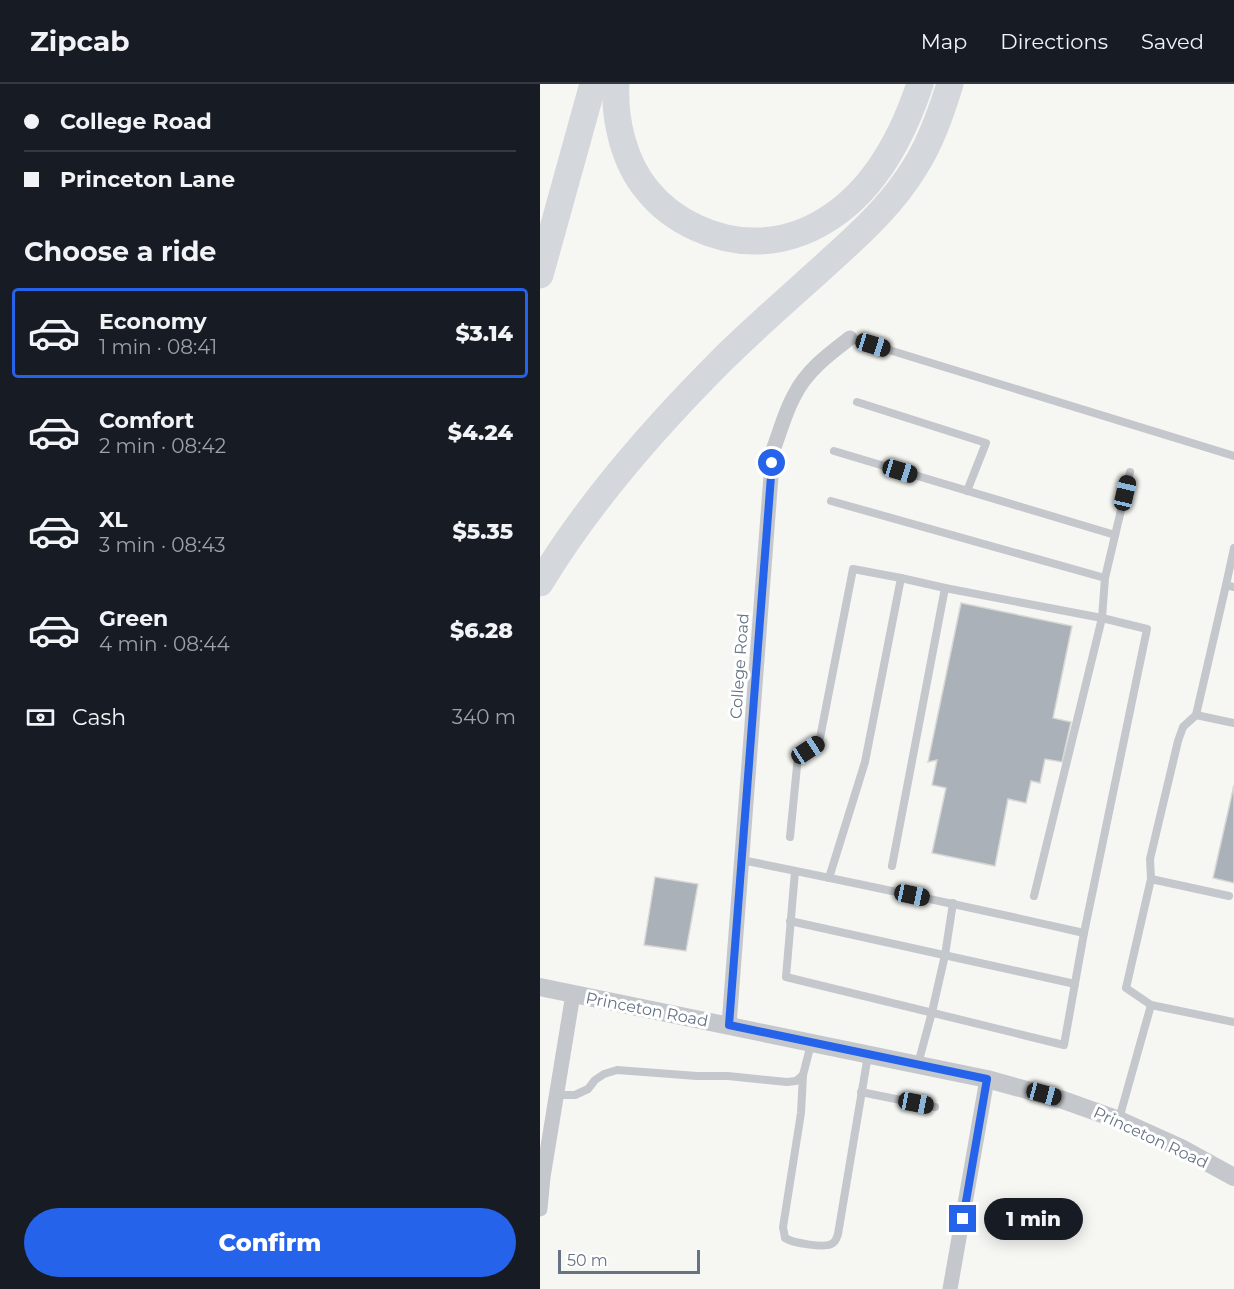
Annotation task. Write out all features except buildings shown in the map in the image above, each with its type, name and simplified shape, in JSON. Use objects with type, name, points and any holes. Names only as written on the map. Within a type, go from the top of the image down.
[{"type":"highway","points":[[540,275],[593,84]]},
{"type":"highway","points":[[616,84],[615,96],[626,153],[648,192],[667,210],[685,222],[733,239],[756,241],[800,233],[826,220],[849,202],[876,175],[904,125],[920,84]]},
{"type":"highway","points":[[540,583],[585,516],[643,443],[721,361],[855,238],[892,199],[915,168],[930,139],[950,84]]},
{"type":"street","name":"College Road","points":[[729,1025],[773,450],[794,395],[824,357],[850,338]]},
{"type":"street","name":"Princeton Road","points":[[540,987],[987,1079],[1063,1100],[1119,1119],[1181,1148],[1234,1177]]},
{"type":"street","points":[[540,1209],[543,1177],[573,994]]},
{"type":"street","points":[[950,1289],[987,1079]]},
{"type":"lane","points":[[850,338],[1234,456]]},
{"type":"lane","points":[[857,402],[986,443],[967,491]]},
{"type":"lane","points":[[834,451],[1115,536]]},
{"type":"lane","points":[[1034,896],[1102,618],[1105,578],[1130,472]]},
{"type":"lane","points":[[831,501],[1105,578]]},
{"type":"lane","points":[[1234,548],[1230,586],[1196,715],[1183,726],[1178,741],[1150,859],[1151,879],[1126,988],[1151,1005],[1234,1022]]},
{"type":"lane","points":[[790,837],[798,756],[819,743],[854,569],[1147,629],[1084,933],[1064,1045],[786,977],[795,871]]},
{"type":"lane","points":[[829,878],[865,762],[901,578]]},
{"type":"lane","points":[[892,866],[945,588]]},
{"type":"lane","points":[[1196,715],[1234,723]]},
{"type":"lane","points":[[742,860],[953,903],[1084,933]]},
{"type":"lane","points":[[1151,879],[1229,896]]},
{"type":"lane","points":[[918,1064],[945,955],[953,903]]},
{"type":"lane","points":[[790,921],[1075,984]]},
{"type":"lane","points":[[1119,1119],[1151,1005]]},
{"type":"lane","points":[[812,1042],[803,1075],[801,1113],[783,1227],[785,1238],[791,1241],[825,1246],[833,1243],[838,1234],[868,1054]]},
{"type":"lane","points":[[556,1095],[575,1095],[588,1089],[604,1074],[617,1070],[728,1076],[787,1082],[796,1081],[803,1075]]},
{"type":"lane","points":[[861,1092],[935,1107]]},
{"type":"route","points":[[772,463],[729,1025],[987,1079],[963,1219]]}]
